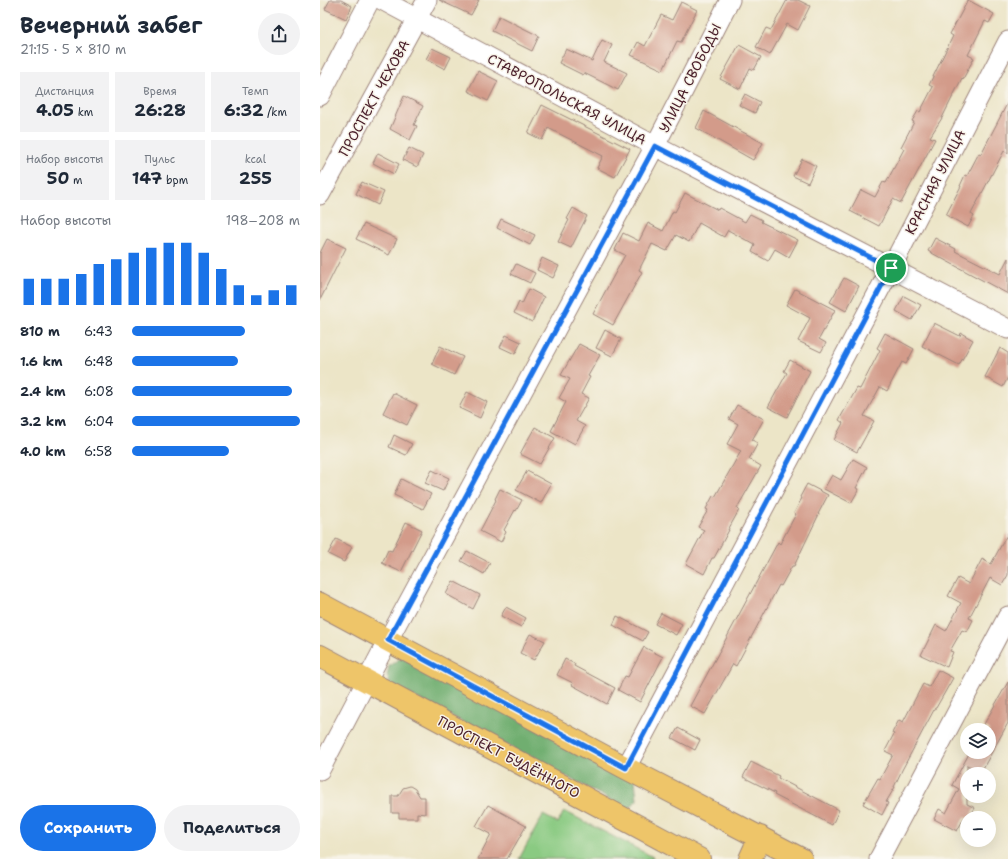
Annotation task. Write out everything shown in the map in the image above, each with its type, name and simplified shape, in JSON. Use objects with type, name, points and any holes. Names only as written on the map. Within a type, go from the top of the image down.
[{"type":"main road","points":[[320,604],[626,768],[801,859]]},
{"type":"main road","name":"ПРОСПЕКТ БУДЁННОГО","points":[[320,656],[368,680],[698,859]]},
{"type":"main road","points":[[750,859],[760,837]]},
{"type":"street","points":[[320,96],[370,0]]},
{"type":"street","name":"СТАВРОПОЛЬСКАЯ УЛИЦА","points":[[382,0],[655,146],[1008,329]]},
{"type":"street","name":"ПРОСПЕКТ ЧЕХОВА","points":[[320,195],[427,0]]},
{"type":"street","name":"УЛИЦА СВОБОДЫ","points":[[320,770],[388,640],[655,146],[730,0]]},
{"type":"street","name":"КРАСНАЯ УЛИЦА","points":[[626,768],[891,268],[1008,41]]},
{"type":"street","points":[[879,859],[1008,616]]},
{"type":"green space","points":[[402,657],[635,780],[637,800],[628,809],[390,684],[387,675],[389,666]]},
{"type":"green space","points":[[564,811],[653,857],[652,859],[519,859],[543,815],[558,823]]},
{"type":"building","points":[[330,0],[341,0],[352,6],[346,19],[325,9]]},
{"type":"building","points":[[439,0],[479,0],[471,15]]},
{"type":"building","points":[[787,0],[798,0],[810,6],[798,30],[787,24],[770,55],[756,47],[766,28],[771,30]]},
{"type":"building","points":[[968,0],[994,14],[989,23],[985,21],[968,55],[974,58],[942,118],[930,137],[935,139],[901,203],[893,199],[879,226],[850,211],[861,190],[875,197],[883,182],[886,183],[904,149],[901,147],[914,122],[912,121],[918,111],[920,112],[933,87],[929,85],[953,36],[950,34]]},
{"type":"building","points":[[681,2],[697,10],[681,42],[677,41],[663,70],[631,55],[638,42],[645,46],[661,15],[672,20]]},
{"type":"building","points":[[499,16],[539,36],[532,51],[492,31]]},
{"type":"building","points":[[602,40],[612,45],[604,62],[627,73],[618,90],[584,73],[583,75],[559,63],[566,49],[592,61]]},
{"type":"building","points":[[739,45],[761,57],[754,70],[750,68],[740,89],[720,79]]},
{"type":"building","points":[[432,48],[451,57],[445,69],[426,59]]},
{"type":"building","points":[[478,71],[498,81],[488,101],[468,91]]},
{"type":"building","points":[[745,94],[760,102],[755,113],[739,105]]},
{"type":"building","points":[[404,96],[423,106],[414,125],[417,126],[410,140],[390,129]]},
{"type":"building","points":[[1008,102],[1008,153],[1004,151],[971,214],[974,216],[968,227],[946,215],[965,175],[967,176],[979,153],[981,154]]},
{"type":"building","points":[[542,105],[630,149],[615,177],[597,168],[603,156],[548,128],[542,140],[528,133]]},
{"type":"building","points":[[704,111],[763,143],[753,160],[696,128]]},
{"type":"building","points":[[409,148],[423,155],[417,167],[403,160]]},
{"type":"building","points":[[378,153],[399,164],[394,174],[373,163]]},
{"type":"building","points":[[802,159],[816,166],[808,183],[793,176]]},
{"type":"building","points":[[362,182],[384,192],[378,205],[356,194]]},
{"type":"building","points":[[685,193],[718,210],[719,208],[745,222],[750,214],[762,220],[761,222],[798,240],[789,257],[775,249],[768,261],[752,252],[755,245],[728,230],[724,237],[699,223],[689,242],[676,235],[667,251],[652,244],[639,270],[642,272],[613,325],[593,314],[625,255],[615,250],[623,233],[639,241],[648,223],[663,231],[673,211],[675,212]]},
{"type":"building","points":[[573,208],[587,216],[571,248],[558,242]]},
{"type":"building","points":[[501,219],[535,235],[530,245],[497,228]]},
{"type":"building","points":[[364,224],[397,239],[389,255],[356,239]]},
{"type":"building","points":[[935,238],[956,249],[955,251],[1000,274],[1008,258],[1008,294],[928,251]]},
{"type":"building","points":[[327,239],[346,248],[320,300],[320,253]]},
{"type":"building","points":[[542,258],[559,266],[553,278],[537,270]]},
{"type":"building","points":[[516,264],[535,273],[530,283],[511,274]]},
{"type":"building","points":[[844,278],[859,286],[846,311],[830,302]]},
{"type":"building","points":[[529,289],[544,297],[532,322],[514,313],[519,302],[522,304]]},
{"type":"building","points":[[795,289],[835,310],[819,339],[826,343],[821,352],[798,341],[810,318],[786,305]]},
{"type":"building","points":[[904,296],[921,305],[912,320],[896,311]]},
{"type":"building","points":[[934,323],[960,336],[961,333],[973,340],[959,365],[922,346]]},
{"type":"building","points":[[605,330],[621,339],[612,356],[596,348]]},
{"type":"building","points":[[885,333],[914,349],[906,364],[902,362],[887,391],[880,387],[864,416],[874,421],[857,452],[834,440],[843,423],[839,420],[857,388],[860,389],[880,350],[877,348]]},
{"type":"building","points":[[506,335],[521,342],[515,354],[500,347]]},
{"type":"building","points":[[579,344],[600,355],[588,376],[590,377],[581,394],[589,398],[576,421],[585,426],[575,444],[551,431],[566,402],[559,398],[570,379],[561,375]]},
{"type":"building","points":[[440,346],[463,357],[454,375],[432,364]]},
{"type":"building","points":[[1000,348],[1008,353],[1008,377],[1003,387],[985,377]]},
{"type":"building","points":[[790,360],[810,371],[787,417],[768,407],[787,373],[784,371]]},
{"type":"building","points":[[467,392],[487,402],[480,418],[459,408]]},
{"type":"building","points":[[393,393],[417,405],[407,425],[383,413]]},
{"type":"building","points":[[737,405],[764,419],[752,440],[758,443],[749,459],[761,466],[737,508],[739,510],[729,530],[704,574],[686,564],[704,530],[698,527],[708,510],[706,509],[713,496],[715,497],[741,451],[727,444],[738,424],[729,419]]},
{"type":"building","points":[[535,427],[555,438],[540,464],[520,454]]},
{"type":"building","points":[[394,435],[412,444],[406,455],[389,447]]},
{"type":"building","points":[[853,459],[867,467],[856,488],[859,489],[851,503],[824,489],[832,475],[841,480]]},
{"type":"building","points":[[432,470],[449,478],[443,491],[425,483]]},
{"type":"building","points":[[527,471],[551,484],[541,503],[516,490]]},
{"type":"building","points":[[401,479],[431,494],[423,509],[394,495]]},
{"type":"building","points":[[807,484],[828,495],[794,566],[792,566],[781,586],[779,585],[736,666],[733,664],[705,714],[690,706],[778,542],[780,544],[796,514],[794,513]]},
{"type":"building","points":[[500,489],[522,500],[504,530],[506,532],[501,542],[480,531]]},
{"type":"building","points":[[406,522],[422,530],[401,572],[382,563],[388,550],[392,551]]},
{"type":"building","points":[[1008,533],[1008,575],[1002,585],[990,578],[969,618],[973,620],[967,632],[962,630],[950,651],[953,652],[947,667],[921,655],[936,625],[946,631],[961,603],[948,596],[958,578],[969,584],[982,559],[991,564]]},
{"type":"building","points":[[336,539],[352,547],[344,562],[328,554]]},
{"type":"building","points":[[467,551],[490,563],[484,574],[461,561]]},
{"type":"building","points":[[453,581],[480,595],[473,609],[446,594]]},
{"type":"building","points":[[506,607],[526,618],[521,627],[501,616]]},
{"type":"building","points":[[661,613],[682,624],[676,635],[655,624]]},
{"type":"building","points":[[617,616],[648,632],[643,641],[613,625]]},
{"type":"building","points":[[530,634],[545,641],[534,660],[520,653]]},
{"type":"building","points":[[644,647],[663,657],[640,702],[618,690],[625,676],[628,677]]},
{"type":"building","points":[[565,659],[575,664],[574,666],[615,688],[607,704],[557,675]]},
{"type":"building","points":[[938,670],[953,678],[902,770],[895,787],[886,802],[888,803],[882,815],[863,804],[878,778],[880,779],[893,755],[885,751],[894,734],[892,733],[899,720],[903,722],[923,684],[929,687]]},
{"type":"building","points":[[1008,682],[1008,723],[996,745],[996,723],[985,723]]},
{"type":"building","points":[[678,728],[700,740],[695,750],[672,738]]},
{"type":"building","points":[[966,759],[988,759],[984,767],[971,767],[967,765],[967,767],[962,767]]},
{"type":"building","points":[[751,762],[839,810],[832,825],[743,777]]},
{"type":"building","points":[[960,770],[960,803],[967,803],[975,808],[973,811],[960,811],[960,825],[957,831],[934,819],[939,809],[946,813],[959,789],[952,785]]},
{"type":"building","points":[[410,786],[415,789],[420,797],[425,797],[425,814],[417,813],[417,818],[399,818],[399,813],[392,813],[392,796],[398,796],[403,788]]},
{"type":"building","points":[[488,805],[526,826],[507,859],[478,859],[491,834],[476,826]]},
{"type":"route","points":[[655,146],[891,268],[626,768],[388,640],[655,146]]}]
